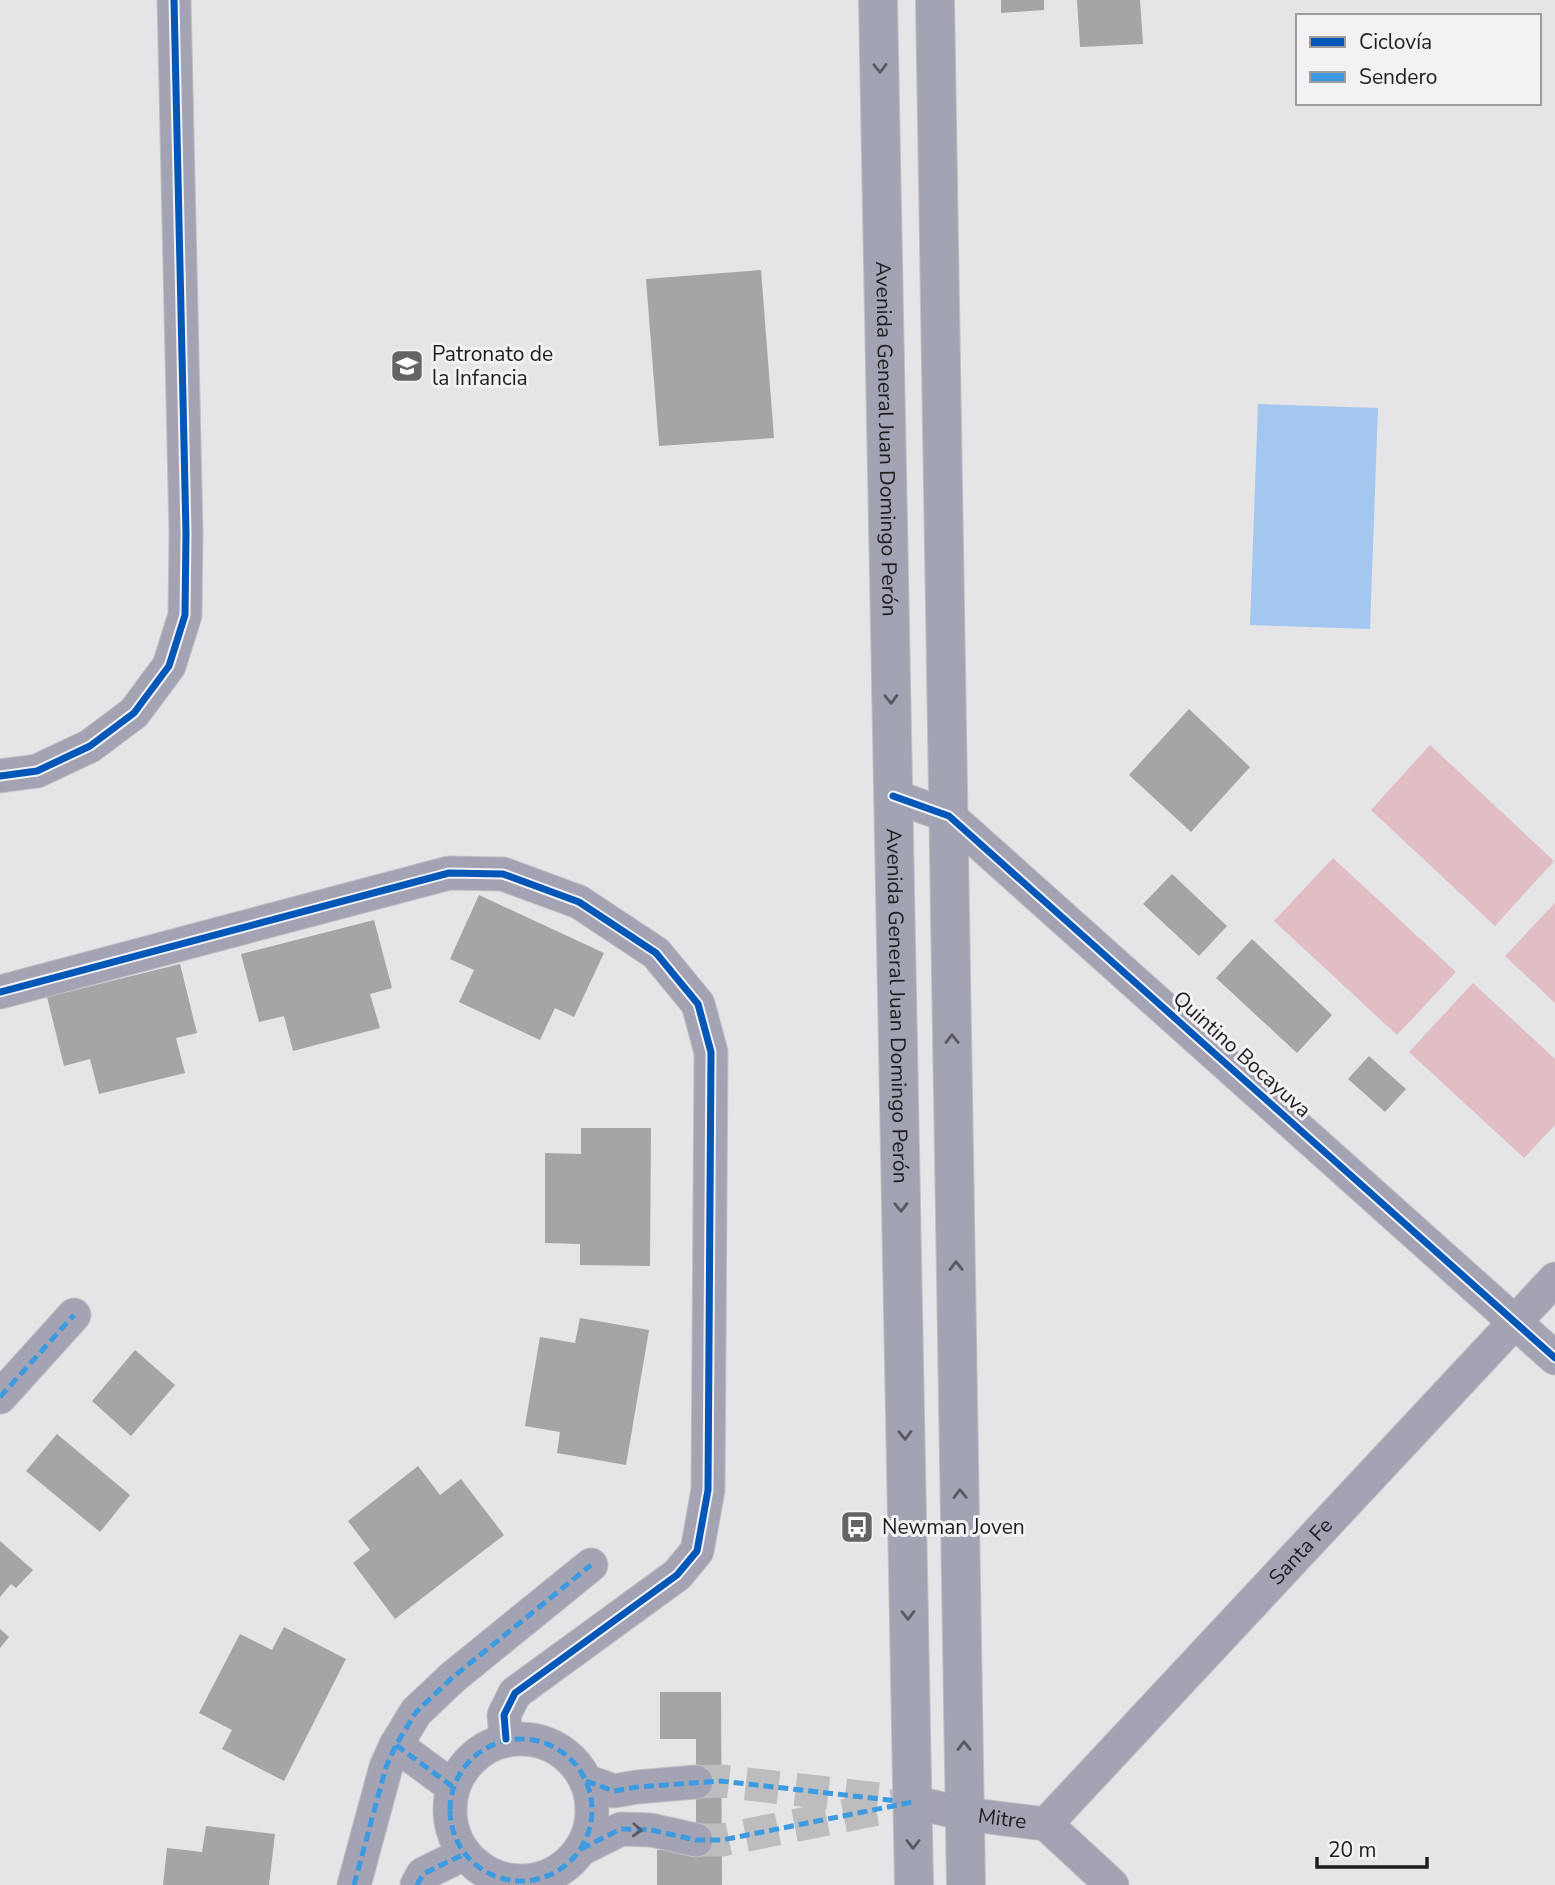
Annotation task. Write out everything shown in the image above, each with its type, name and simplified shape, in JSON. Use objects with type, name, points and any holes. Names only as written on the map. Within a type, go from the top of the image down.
[{"type":"main road","name":"Avenida General Juan Domingo Perón","points":[[878,0],[914,1885]]},
{"type":"main road","points":[[934,0],[966,1885]]},
{"type":"street","points":[[0,776],[37,771],[90,746],[135,713],[169,666],[185,615],[186,533],[174,0]]},
{"type":"street","name":"Quintino Bocayuva","points":[[893,796],[949,816],[1555,1358]]},
{"type":"street","points":[[0,992],[449,873],[462,873],[503,874],[579,902],[656,953],[698,1004],[710,1052],[710,1080],[708,1490],[698,1551],[677,1575],[515,1693],[504,1715],[506,1739]]},
{"type":"street","name":"Santa Fe","points":[[1046,1824],[1555,1279]]},
{"type":"street","points":[[0,1397],[74,1315]]},
{"type":"street","points":[[354,1885],[386,1767],[416,1712],[453,1676],[591,1565]]},
{"type":"street","points":[[530,1738],[554,1746],[573,1761],[586,1782],[592,1805],[590,1828],[580,1849],[565,1866],[546,1877],[524,1883],[501,1879],[481,1869],[464,1854],[453,1834],[449,1811],[453,1787],[464,1765],[483,1748],[506,1739],[530,1738]]},
{"type":"street","points":[[396,1745],[453,1787]]},
{"type":"street","points":[[586,1782],[614,1791],[696,1782]]},
{"type":"street","name":"Mitre","points":[[914,1802],[965,1814],[1046,1824],[1112,1885]]},
{"type":"street","points":[[580,1849],[621,1829],[651,1830],[696,1840]]},
{"type":"street","points":[[417,1885],[423,1874],[464,1854]]},
{"type":"shaded area","points":[[1430,745],[1554,861],[1495,926],[1371,810]]},
{"type":"shaded area","points":[[1333,858],[1456,972],[1397,1035],[1274,921]]},
{"type":"shaded area","points":[[1555,903],[1555,1003],[1505,956]]},
{"type":"shaded area","points":[[1473,983],[1555,1059],[1555,1125],[1524,1158],[1409,1052]]},
{"type":"water","points":[[1258,404],[1378,408],[1370,629],[1250,625]]},
{"type":"building","points":[[1001,0],[1044,0],[1044,10],[1001,13]]},
{"type":"building","points":[[1077,0],[1140,0],[1143,44],[1080,47]]},
{"type":"building","points":[[761,270],[774,438],[659,446],[646,279]]},
{"type":"building","points":[[1189,709],[1250,767],[1191,832],[1129,775]]},
{"type":"building","points":[[1172,874],[1227,926],[1199,956],[1143,904]]},
{"type":"building","points":[[479,895],[604,953],[574,1017],[555,1008],[540,1040],[459,1002],[474,970],[450,959]]},
{"type":"building","points":[[374,920],[392,988],[370,994],[380,1028],[293,1051],[284,1016],[259,1022],[241,954]]},
{"type":"building","points":[[1252,939],[1332,1015],[1297,1053],[1216,978]]},
{"type":"building","points":[[180,964],[197,1033],[176,1038],[185,1073],[99,1094],[90,1059],[64,1066],[47,997]]},
{"type":"building","points":[[1369,1056],[1406,1089],[1385,1112],[1348,1079]]},
{"type":"building","points":[[581,1128],[651,1128],[650,1266],[580,1265],[580,1244],[545,1243],[545,1153],[581,1154]]},
{"type":"building","points":[[580,1318],[649,1330],[626,1465],[557,1453],[560,1432],[525,1426],[540,1337],[575,1343]]},
{"type":"building","points":[[135,1350],[175,1385],[131,1436],[92,1401]]},
{"type":"building","points":[[57,1434],[130,1495],[100,1532],[26,1471]]},
{"type":"building","points":[[418,1466],[440,1495],[461,1479],[504,1535],[395,1619],[353,1563],[370,1550],[348,1521]]},
{"type":"building","points":[[0,1541],[33,1570],[16,1588],[11,1584],[0,1597]]},
{"type":"building","points":[[284,1627],[346,1659],[284,1781],[222,1749],[232,1730],[199,1713],[240,1634],[272,1650]]},
{"type":"building","points":[[0,1629],[9,1637],[0,1648]]},
{"type":"building","points":[[660,1692],[721,1692],[722,1885],[657,1885],[657,1850],[696,1849],[696,1739],[660,1739]]},
{"type":"building","points":[[206,1826],[275,1834],[269,1885],[163,1885],[167,1848],[202,1852]]},
{"type":"tunnel","points":[[696,1782],[721,1781],[880,1799]]},
{"type":"tunnel","points":[[696,1840],[722,1840],[913,1802]]},
{"type":"marked path","points":[[0,1397],[74,1315]]},
{"type":"marked path","points":[[354,1885],[386,1767],[416,1712],[453,1677],[591,1565]]},
{"type":"marked path","points":[[521,1739],[548,1744],[571,1760],[587,1783],[592,1810],[587,1837],[571,1860],[548,1876],[521,1881],[494,1876],[471,1860],[455,1837],[450,1810],[455,1783],[471,1760],[494,1744],[521,1739]]},
{"type":"marked path","points":[[396,1745],[453,1787]]},
{"type":"marked path","points":[[586,1781],[614,1791],[721,1781],[898,1801]]},
{"type":"marked path","points":[[581,1849],[621,1829],[651,1830],[696,1840],[722,1840],[913,1802]]},
{"type":"marked path","points":[[417,1885],[423,1874],[464,1854]]},
{"type":"cycle path","points":[[0,776],[37,771],[90,746],[134,713],[169,666],[185,615],[186,533],[174,0]]},
{"type":"cycle path","points":[[893,796],[949,816],[1555,1358]]},
{"type":"cycle path","points":[[0,992],[449,873],[503,874],[579,902],[656,953],[698,1004],[711,1052],[708,1490],[697,1551],[677,1575],[515,1693],[504,1715],[506,1739]]},
{"type":"place","name":"Patronato de la Infancia","points":[[407,366]]},
{"type":"place","name":"Newman Joven","points":[[857,1527]]}]
